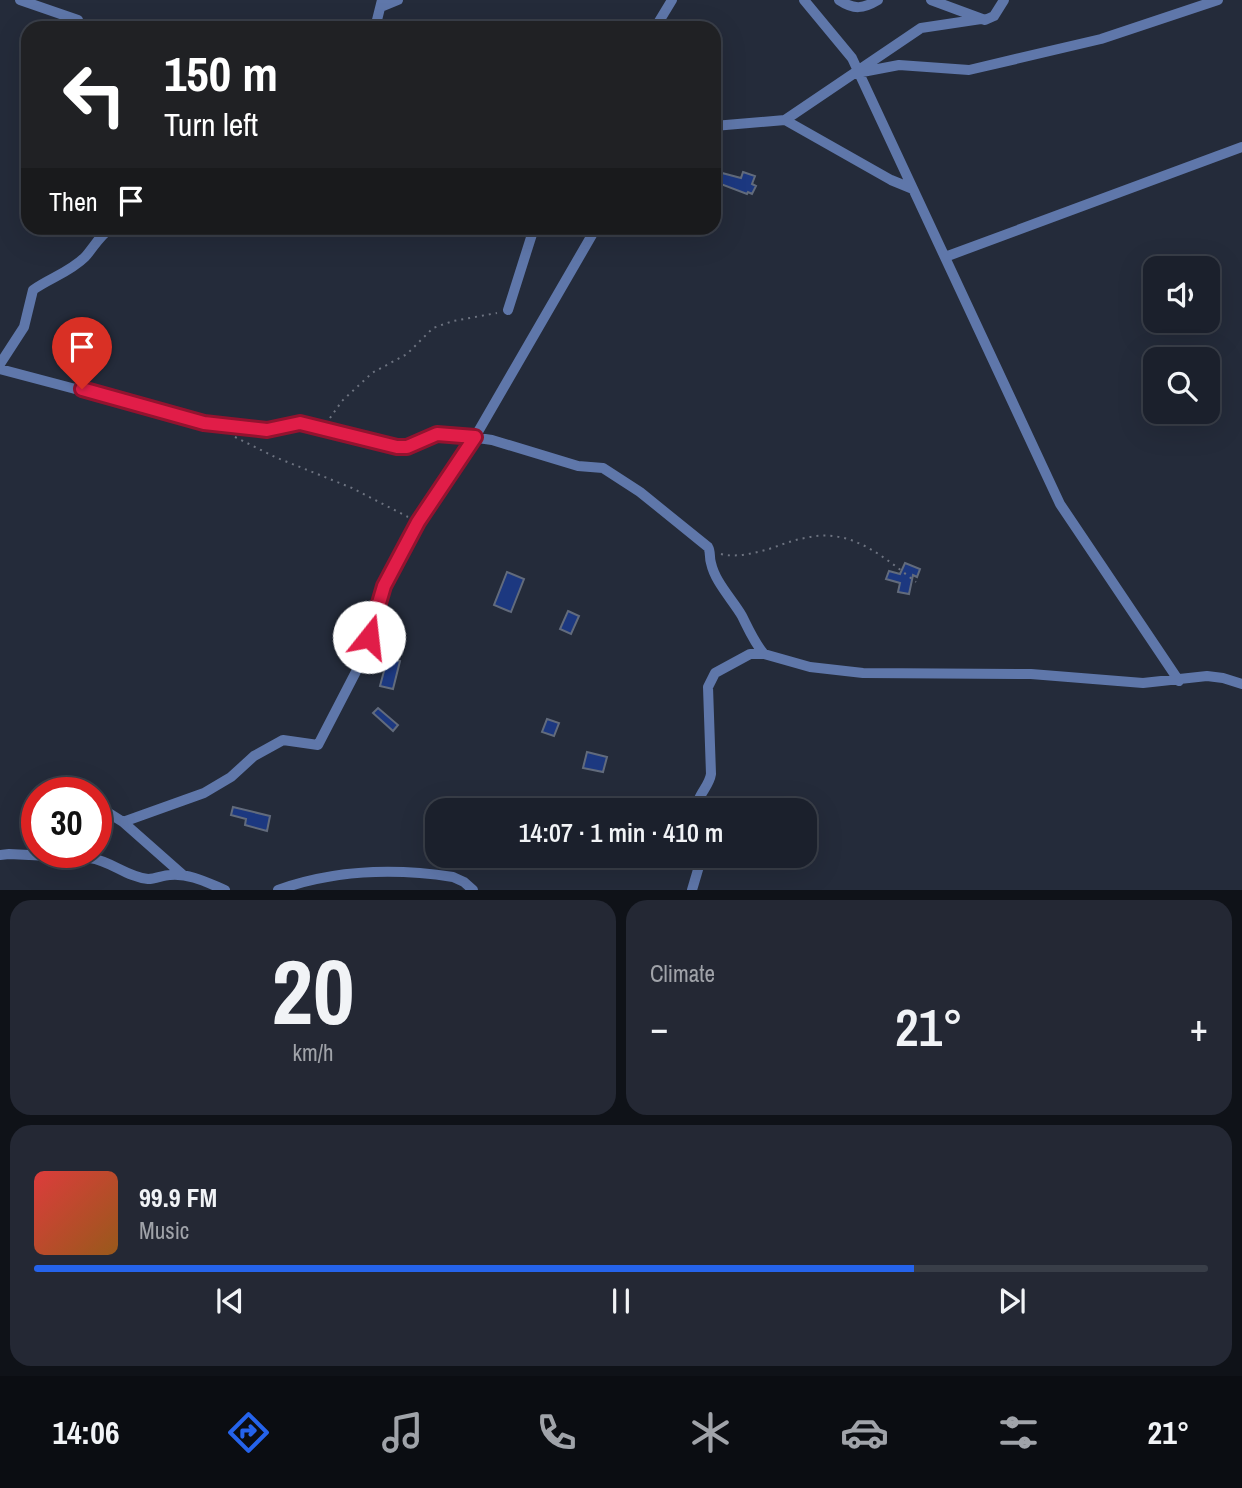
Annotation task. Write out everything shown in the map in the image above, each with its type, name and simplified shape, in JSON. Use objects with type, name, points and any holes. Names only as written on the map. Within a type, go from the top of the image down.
[{"type":"street","points":[[20,0],[78,20]]},
{"type":"street","points":[[377,21],[382,3],[398,0]]},
{"type":"street","points":[[804,0],[852,58],[1060,504],[1179,681]]},
{"type":"street","points":[[839,0],[851,7],[863,9],[878,0]]},
{"type":"street","points":[[931,0],[981,19]]},
{"type":"street","points":[[721,125],[785,120],[921,27],[990,19],[1004,0]]},
{"type":"street","points":[[857,73],[899,65],[969,70],[1101,39],[1218,0]]},
{"type":"street","points":[[658,21],[665,2]]},
{"type":"street","points":[[785,120],[891,180],[913,189]]},
{"type":"street","points":[[944,257],[1242,147]]},
{"type":"street","points":[[100,235],[86,255],[69,270],[33,290],[24,327],[0,367],[204,423],[267,430],[300,423],[397,447],[407,447],[437,434],[475,437],[578,466],[608,470],[640,492],[710,550],[711,564],[718,578],[743,618],[752,639],[764,654]]},
{"type":"street","points":[[508,310],[532,235]]},
{"type":"street","points":[[124,822],[204,793],[231,777],[254,756],[283,740],[318,745],[361,662],[384,586],[418,522],[475,437],[592,235]]},
{"type":"street","points":[[700,798],[709,784],[711,775],[707,693],[712,676],[745,656],[764,654],[794,664],[863,673],[1041,675],[1143,683],[1207,676],[1242,684]]},
{"type":"street","points":[[112,815],[124,822],[183,876]]},
{"type":"street","points":[[0,855],[103,860],[135,876],[149,879],[170,875],[183,876],[225,890]]},
{"type":"street","points":[[692,890],[698,868]]},
{"type":"street","points":[[278,890],[330,875],[371,872],[453,877],[473,890]]},
{"type":"path","points":[[323,428],[342,401],[372,373],[407,354],[433,328],[508,310]]},
{"type":"path","points":[[228,434],[275,457],[352,488],[418,522]]},
{"type":"path","points":[[710,550],[732,555],[753,553],[807,537],[837,536],[855,540],[873,549],[916,582]]},
{"type":"building","points":[[743,172],[755,176],[752,184],[756,186],[752,194],[721,184],[722,173],[741,178]]},
{"type":"building","points":[[905,563],[920,569],[917,577],[913,575],[909,594],[898,592],[900,583],[886,579],[889,571],[900,574]]},
{"type":"building","points":[[507,572],[524,579],[511,612],[494,605]]},
{"type":"building","points":[[568,611],[579,616],[571,634],[560,629]]},
{"type":"building","points":[[379,658],[400,661],[393,689],[380,686],[384,671],[377,669]]},
{"type":"building","points":[[378,708],[398,725],[393,731],[373,713]]},
{"type":"building","points":[[547,719],[559,723],[554,736],[542,732]]},
{"type":"building","points":[[587,752],[607,757],[603,772],[583,768]]},
{"type":"building","points":[[233,807],[270,816],[267,831],[245,825],[246,819],[231,815]]},
{"type":"route","points":[[82,389],[204,423],[267,430],[300,423],[397,447],[407,447],[443,433],[475,437],[418,522],[384,586],[369,637]]}]
